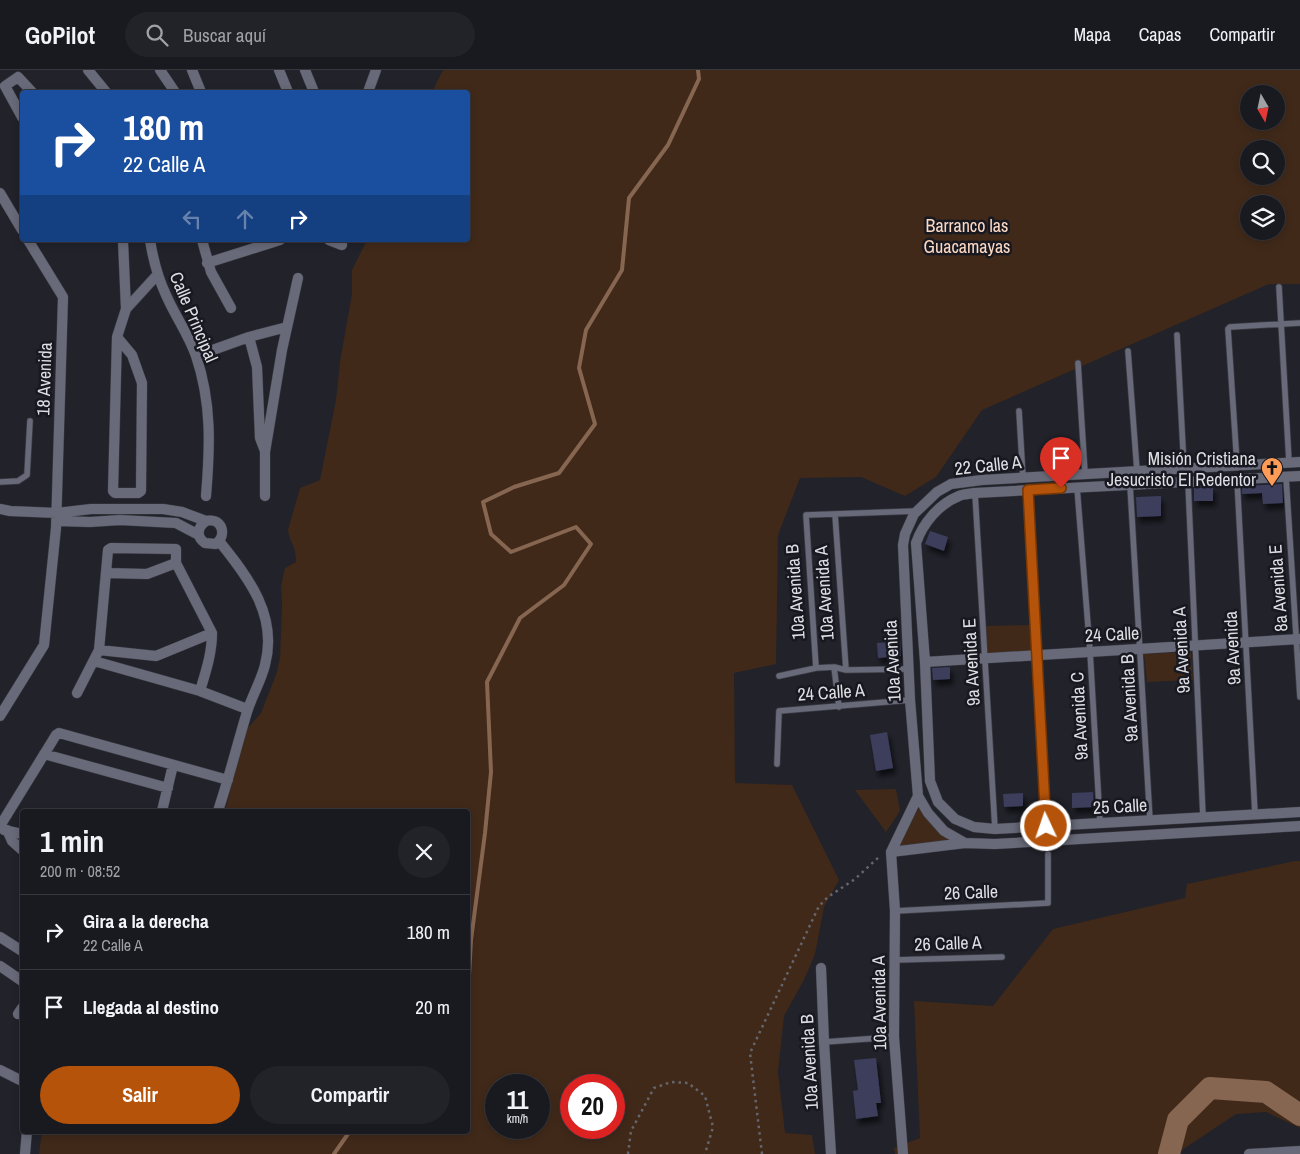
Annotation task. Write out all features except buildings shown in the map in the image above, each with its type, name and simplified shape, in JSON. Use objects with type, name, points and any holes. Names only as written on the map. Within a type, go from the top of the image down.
[{"type":"street","points":[[88,70],[104,90]]},
{"type":"street","points":[[160,70],[174,90]]},
{"type":"street","points":[[192,70],[200,90]]},
{"type":"street","points":[[279,70],[287,90]]},
{"type":"street","points":[[305,70],[313,90]]},
{"type":"street","points":[[369,90],[376,70]]},
{"type":"street","points":[[20,114],[5,86],[18,77],[30,90]]},
{"type":"street","points":[[0,193],[20,227]]},
{"type":"street","name":"18 Avenida","points":[[0,716],[44,645],[57,521],[63,297],[29,242]]},
{"type":"street","points":[[117,337],[132,355],[142,383],[141,491],[138,493],[115,494],[113,491],[117,337],[126,309],[123,242]]},
{"type":"street","name":"Calle Principal","points":[[150,242],[165,294],[196,356],[209,415],[209,461],[206,496]]},
{"type":"street","points":[[202,242],[211,272],[231,308]]},
{"type":"street","points":[[207,262],[273,242]]},
{"type":"street","points":[[335,242],[342,245]]},
{"type":"street","points":[[126,309],[158,274]]},
{"type":"street","points":[[265,496],[265,452],[287,327],[298,278]]},
{"type":"street","points":[[196,356],[249,337],[287,327]]},
{"type":"street","points":[[249,337],[257,367],[260,438],[265,452]]},
{"type":"street","name":"22 Calle A","points":[[926,503],[937,492],[951,484],[982,480],[1295,462]]},
{"type":"street","name":"22 Calle A","points":[[943,506],[959,496],[975,493],[1300,476]]},
{"type":"street","points":[[951,484],[959,496]]},
{"type":"street","name":"10a Avenida","points":[[926,503],[911,521],[903,545],[908,669],[918,796],[933,819]]},
{"type":"street","name":"10a Avenida","points":[[943,506],[929,519],[920,532],[916,543],[925,662],[930,781],[938,802],[946,811]]},
{"type":"street","points":[[0,515],[5,510],[57,521],[90,522],[120,520],[176,523],[199,535],[205,544],[212,545],[219,542],[223,534],[221,526],[214,521],[206,521],[182,512],[163,509],[91,509],[57,521]]},
{"type":"street","points":[[199,535],[200,527],[206,521]]},
{"type":"street","points":[[219,542],[249,580],[265,613],[268,653],[247,709],[219,809]]},
{"type":"street","points":[[77,693],[99,650],[108,549],[111,548],[176,549],[176,562],[212,632],[210,660],[200,691]]},
{"type":"street","points":[[106,573],[148,574],[176,562]]},
{"type":"street","points":[[99,650],[156,656],[212,632]]},
{"type":"street","name":"24 Calle","points":[[925,662],[1298,639]]},
{"type":"street","points":[[94,661],[200,691],[247,709]]},
{"type":"street","points":[[2,828],[56,734],[59,733],[228,780]]},
{"type":"street","points":[[44,754],[168,788]]},
{"type":"street","points":[[163,809],[173,765]]},
{"type":"street","points":[[891,852],[918,796]]},
{"type":"street","name":"25 Calle","points":[[946,811],[955,819],[974,827],[995,829],[1300,812]]},
{"type":"street","name":"25 Calle","points":[[933,819],[944,831],[965,843]]},
{"type":"street","points":[[1065,825],[1066,839]]},
{"type":"street","name":"25 Calle","points":[[891,852],[965,843],[995,844],[1300,826]]},
{"type":"street","points":[[2,828],[20,833]]},
{"type":"street","points":[[2,828],[14,845],[20,849]]},
{"type":"street","name":"10a Avenida A","points":[[891,852],[895,911],[894,1037],[903,1154]]},
{"type":"street","points":[[0,937],[20,950]]},
{"type":"street","points":[[0,966],[20,980]]},
{"type":"street","name":"10a Avenida B","points":[[821,968],[831,1154]]},
{"type":"street","points":[[2,1073],[20,1080]]},
{"type":"street","points":[[25,1154],[27,1134]]},
{"type":"street","points":[[1249,1154],[1300,1151]]},
{"type":"lane","points":[[1279,287],[1295,462]]},
{"type":"lane","points":[[1237,464],[1229,328],[1300,323]]},
{"type":"lane","points":[[1176,335],[1184,468]]},
{"type":"lane","points":[[1128,351],[1137,471]]},
{"type":"lane","points":[[1078,363],[1085,474]]},
{"type":"lane","points":[[1018,411],[1023,478]]},
{"type":"lane","points":[[0,482],[18,481],[27,475],[30,422]]},
{"type":"lane","name":"8a Avenida E","points":[[1286,477],[1298,639],[1300,697]]},
{"type":"lane","name":"9a Avenida","points":[[1236,479],[1247,642],[1255,814]]},
{"type":"lane","name":"9a Avenida A","points":[[1188,482],[1203,817]]},
{"type":"lane","name":"9a Avenida B","points":[[1130,485],[1150,821]]},
{"type":"lane","name":"9a Avenida C","points":[[1078,487],[1100,822]]},
{"type":"lane","points":[[1028,490],[1046,826]]},
{"type":"lane","name":"9a Avenida E","points":[[975,493],[995,829]]},
{"type":"lane","points":[[835,514],[918,511]]},
{"type":"lane","name":"10a Avenida B","points":[[816,668],[806,515],[835,514]]},
{"type":"lane","name":"10a Avenida A","points":[[835,514],[846,670]]},
{"type":"lane","points":[[779,676],[816,668],[834,667],[846,670],[908,669]]},
{"type":"lane","name":"10a Avenida A","points":[[834,667],[839,707]]},
{"type":"lane","name":"24 Calle A","points":[[777,764],[778,711],[910,700]]},
{"type":"lane","name":"26 Calle","points":[[895,911],[1049,902],[1048,854]]},
{"type":"lane","name":"26 Calle A","points":[[894,960],[1002,956]]},
{"type":"lane","points":[[824,1042],[894,1037]]},
{"type":"path","points":[[762,1154],[750,1053],[819,906],[828,897],[862,873],[878,857],[891,852]]},
{"type":"path","points":[[628,1154],[631,1132],[654,1088],[671,1082],[688,1083],[705,1096],[713,1127],[705,1154]]},
{"type":"green space","name":"Barranco las Guacamayas","points":[[443,70],[1300,70],[1300,284],[1269,284],[982,410],[936,477],[905,496],[861,477],[800,478],[778,535],[776,664],[734,673],[735,783],[792,785],[839,880],[824,907],[815,954],[805,978],[784,1016],[778,1072],[785,1133],[812,1135],[815,1154],[39,1154],[42,1134],[470,1134],[470,809],[226,809],[238,761],[238,739],[261,713],[276,675],[280,658],[281,586],[285,568],[296,562],[288,530],[300,488],[320,480],[336,400],[340,362],[352,294],[352,270],[366,242],[470,242],[470,90],[433,90]]},
{"type":"green space","points":[[1033,625],[1036,656],[989,660],[984,626]]},
{"type":"green space","points":[[1191,652],[1193,680],[1147,682],[1144,654]]},
{"type":"green space","points":[[896,789],[900,811],[886,832],[855,790]]},
{"type":"green space","points":[[920,806],[942,835],[950,840],[897,846]]},
{"type":"green space","points":[[1300,861],[1300,1128],[1266,1112],[1236,1114],[1176,1154],[895,1154],[894,1148],[920,1138],[914,1001],[993,1006],[1053,929],[1185,898],[1187,884]]},
{"type":"waterway","points":[[470,958],[491,772],[487,682],[520,618],[564,585],[591,544],[576,527],[511,552],[491,534],[483,502],[514,487],[559,473],[595,424],[579,368],[586,330],[622,270],[629,198],[668,145],[699,79],[698,70]]},
{"type":"waterway","points":[[1169,1154],[1178,1120],[1210,1088],[1266,1092],[1300,1115]]},
{"type":"waterway","points":[[334,1154],[348,1134]]},
{"type":"place","name":"Misión Cristiana Jesucristo El Redentor","points":[[1272,487]]},
{"type":"route","points":[[1046,826],[1028,490],[1061,488]]}]
